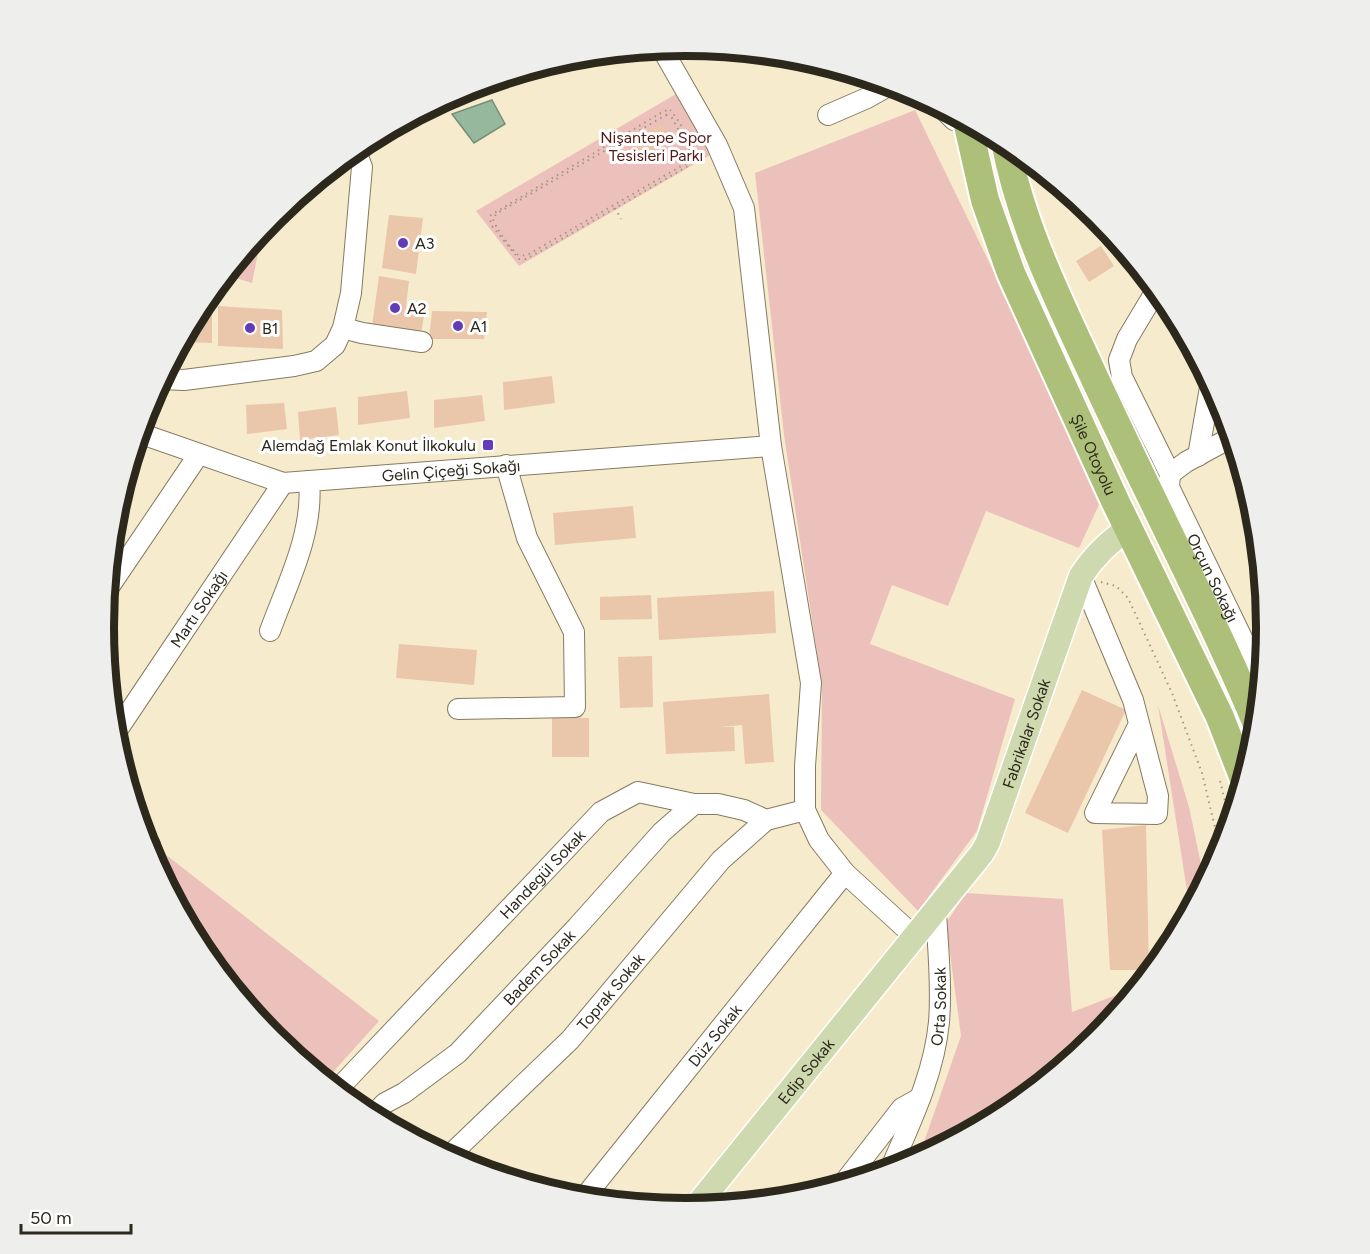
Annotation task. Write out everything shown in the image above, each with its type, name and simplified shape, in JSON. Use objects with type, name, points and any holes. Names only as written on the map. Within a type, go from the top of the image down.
[{"type":"highway","name":"Şile Otoyolu","points":[[970,131],[985,200],[1011,273],[1128,529],[1220,717],[1239,766]]},
{"type":"highway","name":"Şile Otoyolu","points":[[1008,155],[1026,224],[1047,275],[1137,471],[1226,650],[1251,709]]},
{"type":"main road","name":"Fabrikalar Sokak","points":[[915,937],[976,863],[988,842],[1081,576],[1093,558],[1110,541],[1128,529]]},
{"type":"main road","name":"Edip Sokak","points":[[704,1197],[915,937]]},
{"type":"street","points":[[666,57],[717,145],[744,208],[771,446],[811,683],[805,766],[805,810],[819,840],[845,873],[915,937]]},
{"type":"street","points":[[828,115],[881,90]]},
{"type":"street","points":[[170,379],[183,380],[294,366],[316,361],[335,345],[343,328],[351,292],[362,167],[359,158]]},
{"type":"street","name":"Orçun Sokağı","points":[[1152,298],[1127,339],[1119,360],[1122,377],[1170,474],[1170,487],[1255,664]]},
{"type":"street","points":[[343,328],[422,342]]},
{"type":"street","points":[[1198,456],[1208,397]]},
{"type":"street","name":"Gelin Çiçeği Sokağı","points":[[147,436],[283,483],[771,446]]},
{"type":"street","points":[[1170,474],[1225,441]]},
{"type":"street","points":[[116,577],[199,454]]},
{"type":"street","points":[[458,709],[575,707],[574,632],[527,538],[506,465]]},
{"type":"street","points":[[270,631],[306,529],[310,504],[309,481]]},
{"type":"street","name":"Martı Sokağı","points":[[122,724],[283,483]]},
{"type":"street","points":[[1081,576],[1133,700],[1158,796],[1157,814],[1095,813],[1139,724]]},
{"type":"street","name":"Handegül Sokak","points":[[343,1084],[601,812],[638,792],[694,804],[718,804],[744,810],[766,820]]},
{"type":"street","name":"Badem Sokak","points":[[379,1109],[458,1053],[577,927],[662,832],[694,804]]},
{"type":"street","points":[[766,820],[805,810]]},
{"type":"street","name":"Toprak Sokak","points":[[455,1150],[570,1040],[721,860],[766,820]]},
{"type":"street","name":"Düz Sokak","points":[[590,1191],[845,873]]},
{"type":"street","name":"Orta Sokak","points":[[895,1158],[920,1098],[935,1048],[941,991],[936,912]]},
{"type":"street","points":[[851,1173],[902,1108],[920,1098]]},
{"type":"path","points":[[670,110],[693,148],[695,157],[688,166],[614,207],[522,260],[519,260],[489,220],[497,210],[664,111],[670,110]]},
{"type":"path","points":[[614,207],[621,219]]},
{"type":"path","points":[[1081,576],[1116,586],[1128,598],[1172,693],[1202,773],[1217,836]]},
{"type":"green space","name":"Nişantepe Spor Tesisleri Parkı","points":[[676,94],[710,155],[519,266],[476,211]]},
{"type":"green space","points":[[915,110],[1103,496],[1079,548],[986,511],[948,606],[892,585],[870,644],[1015,699],[977,831],[918,911],[821,810],[822,686],[784,435],[755,173]]},
{"type":"green space","points":[[253,252],[258,253],[252,283],[233,277]]},
{"type":"green space","points":[[1158,705],[1189,807],[1202,870],[1188,898]]},
{"type":"green space","points":[[158,849],[379,1021],[331,1075],[281,1031],[232,975],[190,913]]},
{"type":"green space","points":[[966,893],[1063,899],[1072,1012],[1125,992],[1062,1057],[1033,1080],[971,1122],[922,1147],[961,1036],[946,923]]},
{"type":"shaded area","points":[[492,100],[505,124],[474,143],[452,114]]},
{"type":"building","points":[[663,123],[671,138],[643,154],[634,139]]},
{"type":"building","name":"A3","points":[[389,215],[423,218],[416,274],[382,268]]},
{"type":"building","points":[[1101,246],[1114,266],[1089,282],[1076,261]]},
{"type":"building","name":"A2","points":[[379,276],[409,281],[406,306],[425,310],[420,340],[371,333]]},
{"type":"building","points":[[212,306],[212,343],[189,342]]},
{"type":"building","name":"B1","points":[[218,306],[282,310],[283,349],[218,346]]},
{"type":"building","name":"A1","points":[[432,311],[487,312],[484,339],[429,339]]},
{"type":"building","points":[[552,376],[555,403],[504,410],[503,382]]},
{"type":"building","points":[[407,391],[410,418],[358,425],[358,397]]},
{"type":"building","points":[[482,395],[485,421],[434,428],[434,400]]},
{"type":"building","points":[[284,403],[287,429],[247,434],[246,405]]},
{"type":"building","points":[[336,407],[339,435],[300,440],[298,412]]},
{"type":"building","points":[[633,506],[636,538],[555,545],[553,513]]},
{"type":"building","points":[[774,591],[776,633],[659,640],[657,598]]},
{"type":"building","points":[[651,595],[652,619],[600,620],[600,597]]},
{"type":"building","points":[[399,644],[477,650],[474,685],[396,678]]},
{"type":"building","points":[[652,656],[653,707],[620,708],[618,657]]},
{"type":"building","points":[[1082,690],[1126,710],[1068,833],[1025,813]]},
{"type":"building","points":[[769,694],[774,762],[745,764],[742,725],[720,727],[734,727],[735,751],[666,754],[663,702]]},
{"type":"building","points":[[552,717],[589,718],[589,757],[552,757]]},
{"type":"building","points":[[1146,825],[1149,960],[1142,970],[1110,970],[1102,830]]},
{"type":"place","name":"A3","points":[[403,243]]},
{"type":"place","name":"A2","points":[[395,308]]},
{"type":"place","name":"A1","points":[[458,326]]},
{"type":"place","name":"B1","points":[[250,328]]},
{"type":"place","name":"Alemdağ Emlak Konut İlkokulu","points":[[488,445]]}]
